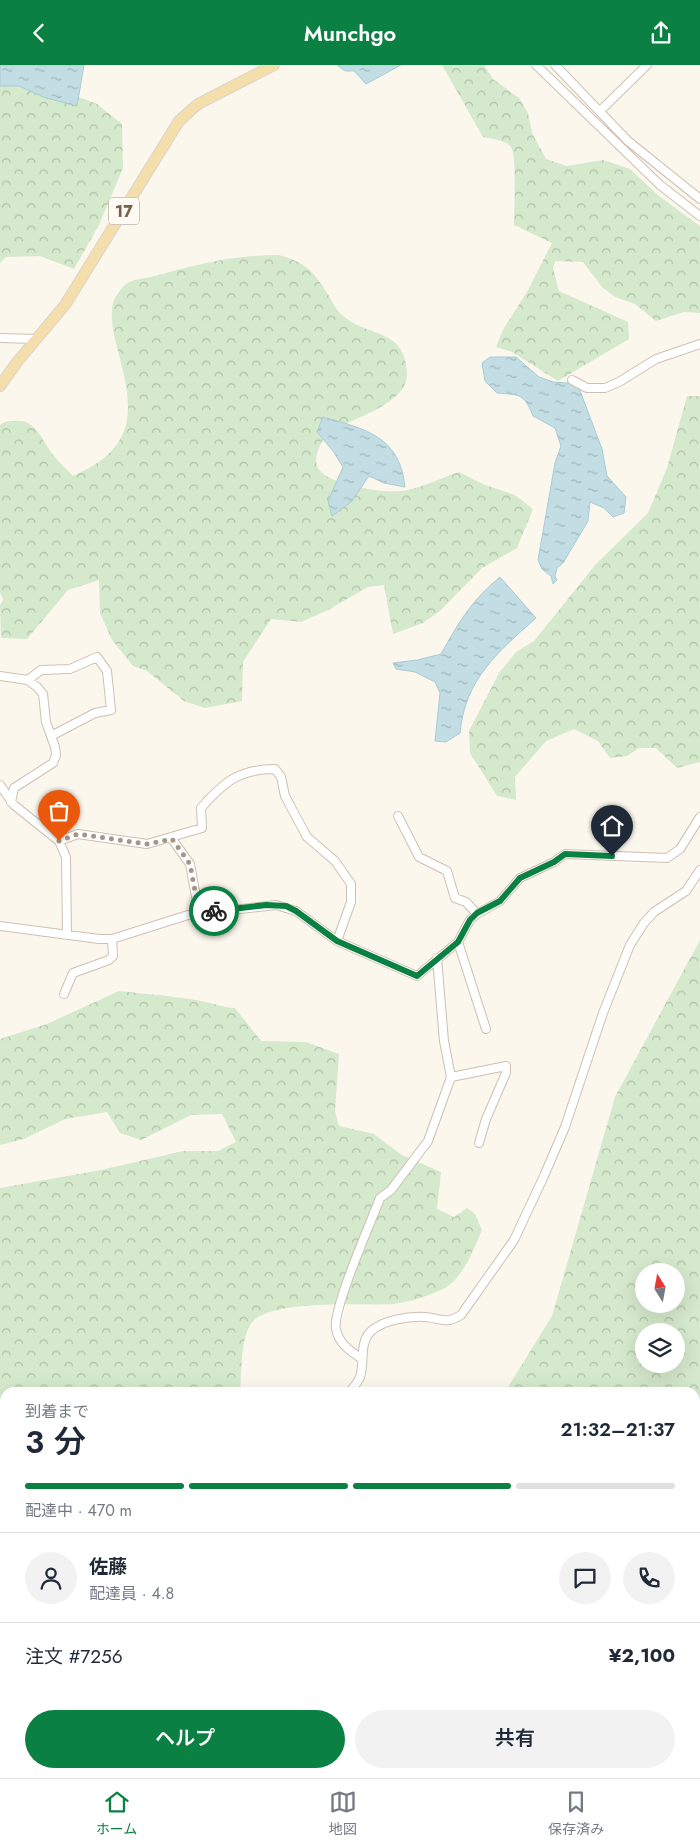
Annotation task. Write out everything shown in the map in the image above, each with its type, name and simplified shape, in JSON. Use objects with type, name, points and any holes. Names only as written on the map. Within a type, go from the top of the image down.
[{"type":"main road","name":"17","points":[[0,386],[65,305],[94,261],[178,121],[198,104],[274,65]]},
{"type":"street","points":[[536,65],[660,185],[700,216]]},
{"type":"street","points":[[555,65],[628,141],[700,199]]},
{"type":"street","points":[[600,111],[647,65]]},
{"type":"street","points":[[0,338],[37,339]]},
{"type":"street","points":[[572,380],[587,388],[605,388],[619,382],[656,359],[700,344]]},
{"type":"street","points":[[28,680],[42,670],[70,669],[97,657],[107,671],[111,710],[95,713],[51,736]]},
{"type":"street","points":[[0,676],[28,680],[42,694],[46,722],[56,755],[53,763],[14,788],[11,802]]},
{"type":"street","points":[[59,841],[78,834],[147,844],[172,839],[202,828],[201,809],[215,792],[234,777],[255,769],[275,769],[281,777],[285,796],[308,837],[335,861],[351,884],[351,902],[337,941]]},
{"type":"street","points":[[0,785],[11,802],[59,841],[66,857],[68,935]]},
{"type":"street","points":[[398,816],[419,857],[447,871],[455,897],[466,903],[477,913]]},
{"type":"street","points":[[0,926],[112,939],[199,913],[266,905],[286,906],[296,911],[337,941],[417,976],[458,942],[470,920],[477,913],[500,901],[520,878],[554,862],[565,854],[667,858],[680,849],[700,817]]},
{"type":"street","points":[[172,839],[190,864],[199,913]]},
{"type":"street","points":[[353,1387],[360,1377],[367,1336],[384,1323],[425,1317],[443,1321],[452,1320],[461,1315],[514,1240],[565,1127],[603,1013],[630,945],[654,912],[686,891],[700,870]]},
{"type":"street","points":[[64,994],[74,973],[109,960],[113,956],[112,939]]},
{"type":"street","points":[[458,942],[486,1029]]},
{"type":"street","points":[[362,1359],[347,1350],[340,1341],[335,1317],[380,1199],[391,1190],[428,1141],[451,1077],[444,1041],[438,958]]},
{"type":"street","points":[[451,1077],[506,1066],[506,1073],[486,1119],[479,1143]]},
{"type":"green space","points":[[442,65],[484,65],[493,79],[519,98],[528,113],[532,133],[546,159],[567,166],[603,160],[630,169],[659,196],[700,226],[700,313],[684,312],[656,321],[635,304],[615,297],[602,287],[583,262],[555,261],[553,268],[559,291],[628,322],[629,339],[558,381],[512,352],[496,347],[504,328],[527,292],[552,243],[514,225],[515,172],[511,147],[502,141],[483,137]]},
{"type":"green space","points":[[0,78],[46,84],[97,104],[122,124],[123,168],[99,225],[74,269],[40,256],[6,257],[0,263]]},
{"type":"green space","points":[[262,255],[278,255],[296,261],[308,269],[319,280],[339,312],[360,326],[391,340],[399,347],[405,358],[407,373],[405,384],[399,393],[378,409],[333,430],[326,437],[316,457],[317,466],[322,473],[342,483],[368,489],[401,491],[415,488],[459,472],[485,485],[515,495],[533,509],[517,548],[482,568],[440,611],[423,623],[393,634],[384,585],[368,587],[328,610],[301,622],[271,619],[243,662],[242,701],[205,708],[184,701],[147,671],[133,666],[112,640],[100,613],[99,580],[68,590],[27,639],[1,638],[0,605],[3,600],[0,592],[0,425],[5,422],[22,421],[34,427],[56,459],[73,476],[93,465],[109,454],[119,441],[125,427],[128,412],[124,376],[112,323],[114,301],[122,288],[129,282],[216,261]]},
{"type":"green space","points":[[687,396],[700,396],[700,762],[677,768],[656,748],[639,748],[627,756],[610,758],[598,741],[574,729],[546,741],[515,777],[516,800],[497,796],[470,753],[469,731],[499,673],[516,652],[534,641],[596,564],[648,513],[667,468]]},
{"type":"green space","points":[[700,940],[700,1387],[508,1387],[552,1316],[615,1097]]},
{"type":"green space","points":[[119,991],[181,998],[235,1008],[261,1041],[306,1042],[339,1054],[335,1111],[339,1126],[374,1134],[402,1155],[441,1172],[437,1209],[454,1217],[467,1208],[475,1214],[482,1230],[463,1270],[445,1288],[413,1300],[394,1304],[339,1304],[295,1307],[260,1316],[250,1325],[244,1341],[240,1387],[0,1387],[0,1188],[101,1170],[183,1151],[218,1151],[236,1142],[222,1114],[191,1115],[141,1140],[120,1133],[107,1112],[65,1119],[24,1139],[0,1145],[0,1039],[47,1024]]},
{"type":"water","points":[[0,65],[84,65],[77,106],[46,98],[19,86],[0,86]]},
{"type":"water","points":[[337,65],[401,65],[366,84],[354,71],[345,71]]},
{"type":"water","points":[[490,357],[516,357],[539,377],[553,382],[569,383],[579,388],[602,449],[607,476],[626,497],[624,513],[613,517],[604,508],[590,502],[588,521],[563,563],[557,568],[555,576],[557,580],[553,584],[551,576],[542,569],[538,560],[555,463],[561,446],[555,428],[533,416],[524,399],[516,395],[497,393],[485,381],[482,363]]},
{"type":"water","points":[[323,417],[353,426],[378,437],[396,456],[402,470],[405,487],[384,483],[369,476],[351,502],[332,516],[328,501],[343,467],[333,451],[317,432]]},
{"type":"water","points":[[500,577],[536,618],[497,655],[476,682],[463,714],[460,733],[446,742],[435,741],[440,693],[435,682],[415,672],[396,669],[393,663],[441,654],[466,613]]},
{"type":"way so far","points":[[59,841],[78,834],[107,840],[147,844],[172,839],[190,864],[199,913],[214,911]]},
{"type":"route","points":[[214,911],[266,905],[286,906],[296,911],[337,941],[408,974],[417,976],[458,942],[470,920],[477,913],[500,901],[520,878],[527,873],[554,862],[565,854],[612,856]]}]
